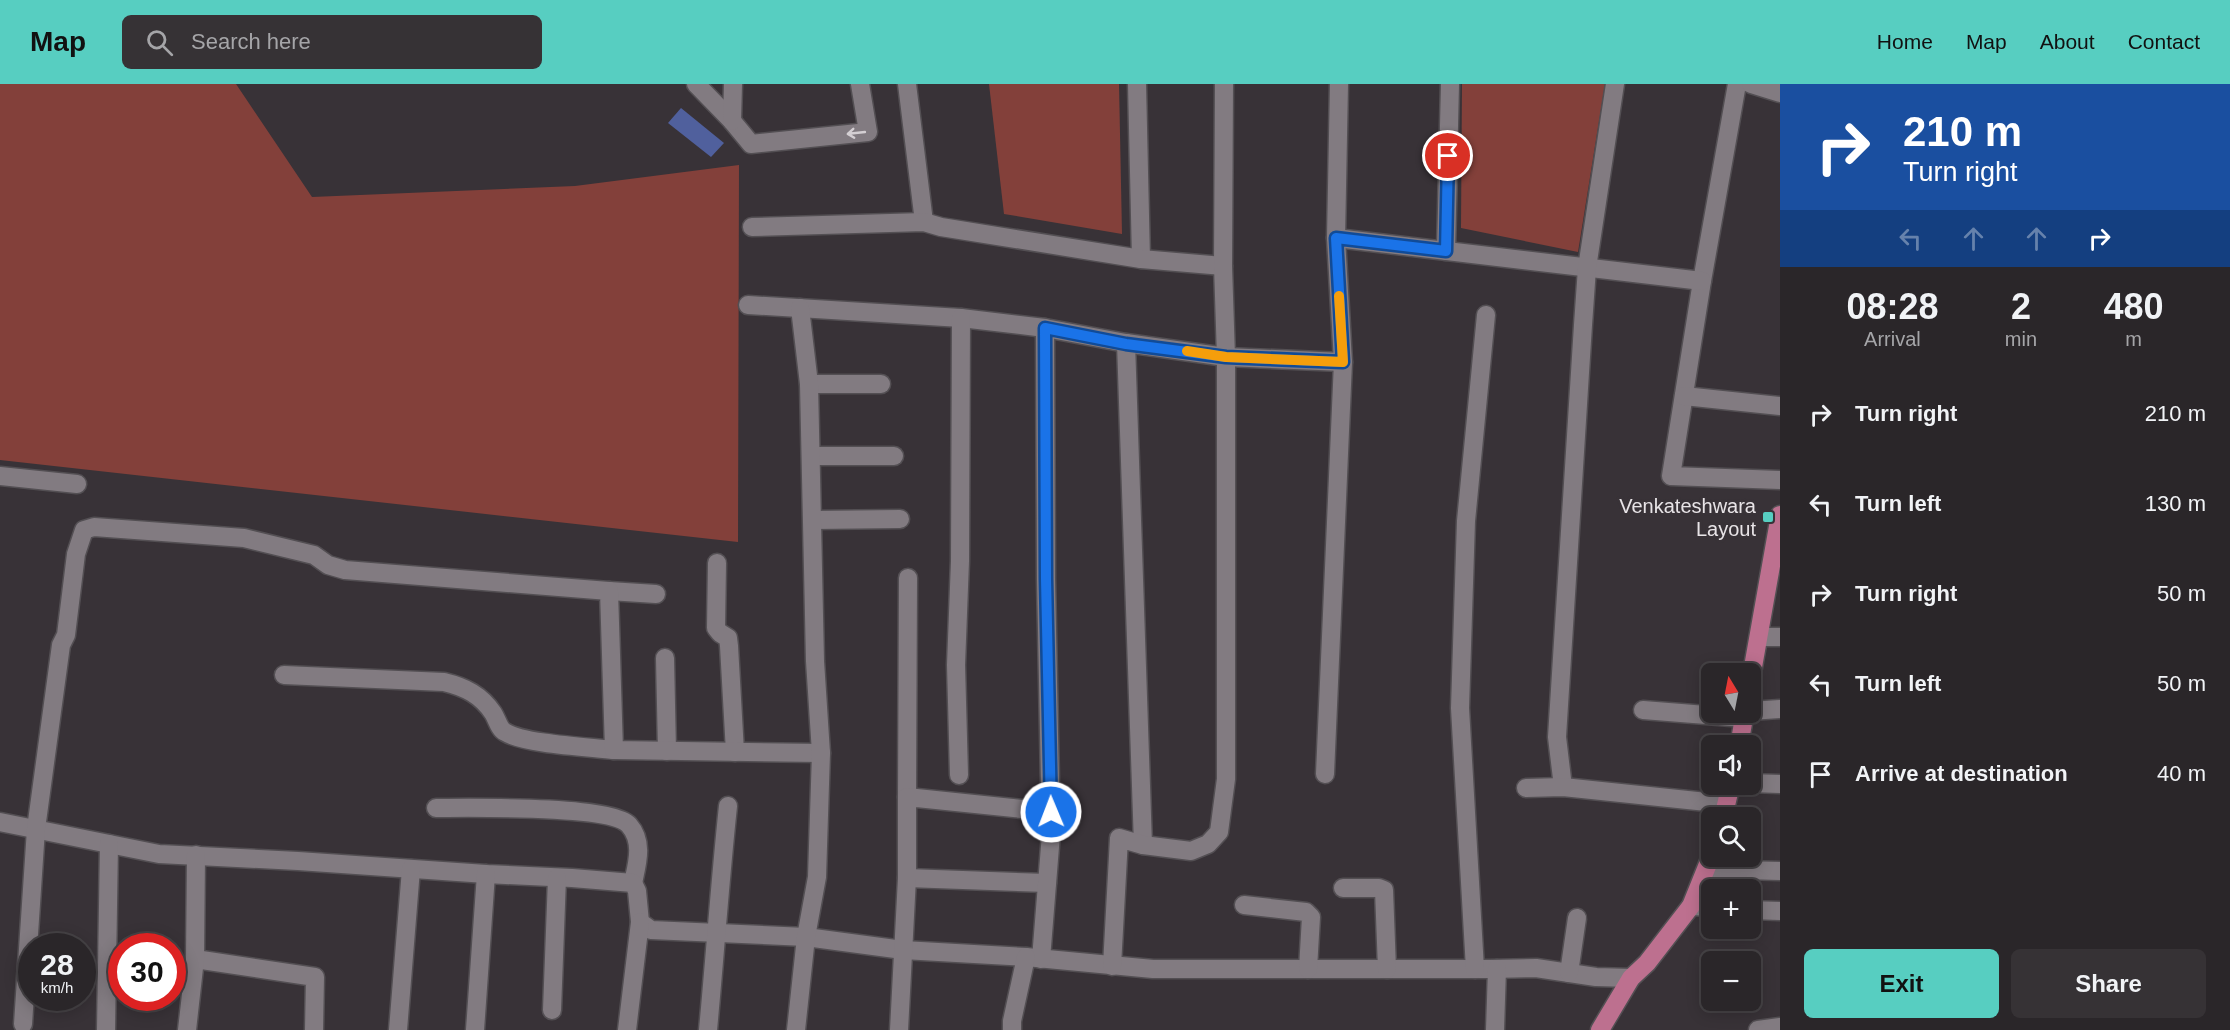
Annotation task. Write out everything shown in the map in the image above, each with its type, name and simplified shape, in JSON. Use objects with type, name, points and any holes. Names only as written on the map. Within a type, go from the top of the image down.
[{"type":"main road","points":[[1754,663],[1777,550],[1780,515]]},
{"type":"main road","points":[[1600,1030],[1631,978],[1647,963],[1691,906],[1707,867]]},
{"type":"street","points":[[696,84],[751,144],[868,132],[861,84]]},
{"type":"street","points":[[732,121],[733,84]]},
{"type":"street","points":[[907,84],[924,222]]},
{"type":"street","points":[[1137,84],[1141,259]]},
{"type":"street","points":[[1112,966],[1119,837],[1143,845],[1191,851],[1209,844],[1219,832],[1222,817],[1226,778],[1224,84]]},
{"type":"street","points":[[1325,774],[1343,362],[1336,238],[1339,84]]},
{"type":"street","points":[[1446,251],[1450,84]]},
{"type":"street","points":[[1563,787],[1557,737],[1587,268],[1615,84]]},
{"type":"street","points":[[1737,84],[1702,281],[1671,476],[1780,480]]},
{"type":"street","points":[[1750,84],[1780,93]]},
{"type":"street","points":[[752,227],[924,222],[941,227],[1141,259],[1223,266]]},
{"type":"street","points":[[1336,238],[1702,281]]},
{"type":"street","points":[[748,305],[962,318],[1045,328],[1126,344],[1226,357],[1343,362]]},
{"type":"street","points":[[796,1030],[806,937],[817,877],[821,753],[815,661],[808,384],[800,308]]},
{"type":"street","points":[[1475,969],[1460,708],[1466,521],[1486,315]]},
{"type":"street","points":[[959,775],[956,664],[960,561],[962,318]]},
{"type":"street","points":[[1012,1030],[1012,1021],[1034,958],[1047,883],[1051,812],[1046,579],[1045,328]]},
{"type":"street","points":[[1126,344],[1143,845]]},
{"type":"street","points":[[808,384],[881,384]]},
{"type":"street","points":[[1684,396],[1780,406]]},
{"type":"street","points":[[811,456],[894,456]]},
{"type":"street","points":[[0,476],[77,484]]},
{"type":"street","points":[[813,520],[900,519]]},
{"type":"street","points":[[23,1023],[36,829],[61,645],[66,635],[76,554],[84,530],[94,527],[244,538],[314,555],[328,565],[345,570],[656,594]]},
{"type":"street","points":[[717,563],[716,628],[728,638],[735,752]]},
{"type":"street","points":[[899,1030],[907,878],[909,578]]},
{"type":"street","points":[[609,591],[614,750]]},
{"type":"street","points":[[1759,637],[1780,637]]},
{"type":"street","points":[[665,658],[667,751]]},
{"type":"street","points":[[284,675],[444,682],[478,695],[492,712],[503,731],[519,738],[614,750],[821,753]]},
{"type":"street","points":[[1761,712],[1780,709]]},
{"type":"street","points":[[1643,710],[1701,712]]},
{"type":"street","points":[[1761,783],[1780,784]]},
{"type":"street","points":[[1526,788],[1563,787],[1701,807]]},
{"type":"street","points":[[907,796],[1051,812]]},
{"type":"street","points":[[708,1030],[728,806]]},
{"type":"street","points":[[436,808],[554,810],[612,817],[628,824],[639,850],[633,883],[637,891],[640,922],[627,1030]]},
{"type":"street","points":[[0,822],[159,854],[633,883]]},
{"type":"street","points":[[106,1030],[109,844]]},
{"type":"street","points":[[187,1030],[195,959],[196,855]]},
{"type":"street","points":[[1748,867],[1780,871]]},
{"type":"street","points":[[398,1030],[411,869]]},
{"type":"street","points":[[475,1030],[486,874]]},
{"type":"street","points":[[552,1010],[557,878]]},
{"type":"street","points":[[907,878],[1047,883]]},
{"type":"street","points":[[1343,888],[1384,890],[1387,969]]},
{"type":"street","points":[[1244,905],[1306,912],[1311,917],[1308,969]]},
{"type":"street","points":[[1691,906],[1701,906]]},
{"type":"street","points":[[1761,910],[1780,911]]},
{"type":"street","points":[[1569,973],[1577,918]]},
{"type":"street","points":[[640,922],[651,930],[806,937],[903,950],[1034,958],[1153,969],[1536,968],[1596,977],[1631,978]]},
{"type":"street","points":[[195,959],[315,977],[314,1030]]},
{"type":"street","points":[[1495,1030],[1497,969]]},
{"type":"street","points":[[1758,1030],[1780,1027]]},
{"type":"shaded area","points":[[0,84],[236,84],[312,197],[575,186],[739,165],[738,542],[0,460]]},
{"type":"shaded area","points":[[989,84],[1119,84],[1122,234],[1004,214]]},
{"type":"shaded area","points":[[1462,84],[1605,84],[1578,252],[1461,228]]},
{"type":"water","points":[[681,108],[724,143],[711,157],[668,123]]},
{"type":"slow traffic","points":[[1187,351],[1226,357],[1343,362],[1339,296]]},
{"type":"place","name":"Venkateshwara Layout","points":[[1768,517]]},
{"type":"route","points":[[1051,812],[1046,579],[1045,328],[1126,344],[1226,357],[1343,362],[1336,238],[1446,251],[1448,156]]}]
